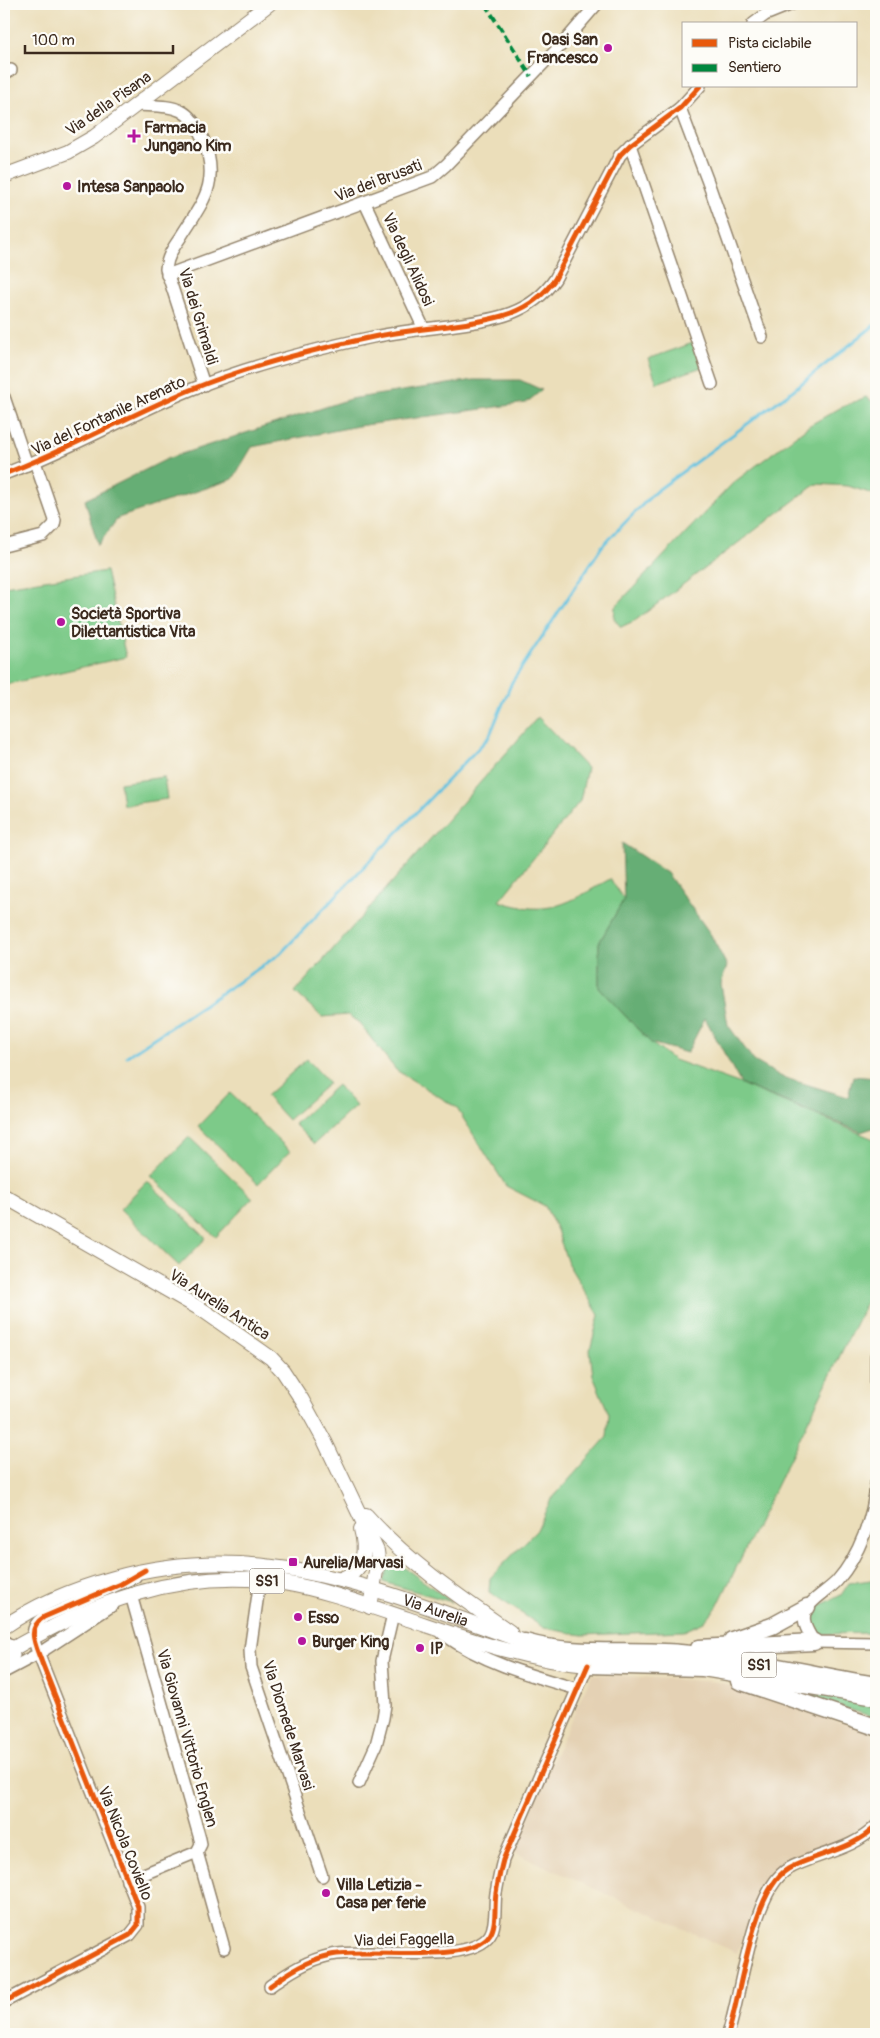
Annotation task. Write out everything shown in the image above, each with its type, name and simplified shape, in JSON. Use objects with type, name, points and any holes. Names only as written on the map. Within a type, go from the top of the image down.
[{"type":"highway","points":[[708,1647],[756,1633],[807,1607]]},
{"type":"highway","name":"Via Aurelia","points":[[525,1642],[552,1649],[582,1652],[641,1651],[712,1657],[876,1685]]},
{"type":"highway","points":[[641,1651],[814,1642]]},
{"type":"highway","name":"Via Aurelia","points":[[588,1665],[691,1666],[726,1670],[876,1697]]},
{"type":"highway","points":[[691,1666],[876,1727]]},
{"type":"main road","name":"Via della Pisana","points":[[4,176],[75,148],[138,105],[269,4]]},
{"type":"main road","name":"Via Aurelia Antica","points":[[4,1196],[204,1311],[271,1358],[289,1379],[302,1400],[355,1504]]},
{"type":"main road","points":[[355,1504],[374,1544],[378,1559],[370,1607]]},
{"type":"main road","points":[[355,1504],[386,1538],[428,1575]]},
{"type":"main road","points":[[340,1579],[353,1573],[364,1555],[365,1542],[355,1504]]},
{"type":"main road","points":[[378,1559],[384,1554],[394,1556],[428,1575],[525,1642]]},
{"type":"main road","name":"Via Aurelia","points":[[4,1627],[41,1604],[67,1593],[145,1570],[183,1564],[246,1563],[298,1569],[340,1579],[525,1642]]},
{"type":"main road","name":"Via Aurelia","points":[[7,1648],[54,1625],[125,1596],[189,1581],[260,1580],[312,1589],[539,1660],[588,1665]]},
{"type":"street","name":"Via dei Brusati","points":[[167,276],[426,180],[443,168],[565,41],[597,4]]},
{"type":"street","points":[[756,22],[765,15],[792,4]]},
{"type":"street","name":"Via del Fontanile Arenato","points":[[4,474],[31,464],[204,385],[239,373],[330,347],[424,329],[501,318],[519,310],[542,294],[555,279],[613,166],[630,145],[680,108],[698,88]]},
{"type":"street","name":"Via dei Grimaldi","points":[[138,105],[174,107],[186,113],[202,136],[211,166],[211,179],[207,190],[170,253],[166,264],[167,276],[204,385]]},
{"type":"street","points":[[680,108],[762,337]]},
{"type":"street","points":[[630,145],[712,384]]},
{"type":"street","name":"Via degli Alidosi","points":[[365,203],[424,329]]},
{"type":"street","points":[[4,397],[54,520],[54,525],[43,536],[4,546]]},
{"type":"street","points":[[876,1356],[876,1390]]},
{"type":"street","points":[[876,1483],[866,1526],[850,1562],[835,1583],[807,1607],[804,1619],[814,1642],[876,1644]]},
{"type":"street","points":[[38,1654],[32,1637],[35,1626],[44,1617],[121,1584],[145,1570]]},
{"type":"street","name":"Via Diomede Marvasi","points":[[260,1580],[250,1650],[251,1667],[322,1876]]},
{"type":"street","name":"Via Aurelia","points":[[4,1672],[38,1654],[125,1596]]},
{"type":"street","name":"Via Giovanni Vittorio Englen","points":[[125,1596],[200,1838],[201,1844],[197,1852],[224,1948]]},
{"type":"street","points":[[359,1783],[376,1744],[383,1718],[385,1705],[382,1660],[393,1614]]},
{"type":"street","name":"Via Aurelia","points":[[436,1629],[459,1645],[493,1663],[576,1689]]},
{"type":"street","points":[[4,1672],[12,1662],[7,1648]]},
{"type":"street","name":"Via Nicola Coviello","points":[[4,2002],[133,1932],[138,1925],[139,1910],[38,1654]]},
{"type":"street","points":[[576,1689],[588,1665]]},
{"type":"street","name":"Via dei Faggella","points":[[270,1986],[299,1966],[330,1955],[355,1952],[454,1952],[472,1948],[488,1938],[493,1926],[496,1894],[503,1860],[576,1689]]},
{"type":"street","points":[[728,2034],[755,1929],[773,1882],[787,1870],[847,1846],[868,1834],[876,1826]]},
{"type":"street","points":[[127,1881],[197,1852]]},
{"type":"shaded area","points":[[592,1674],[719,1682],[876,1734],[876,1806],[871,1819],[850,1835],[778,1866],[761,1884],[737,1953],[511,1851]]},
{"type":"green space","points":[[693,343],[702,367],[657,383],[648,359]]},
{"type":"green space","points":[[474,380],[520,380],[542,390],[526,403],[358,426],[252,447],[233,479],[118,518],[98,545],[85,500],[169,458],[350,399]]},
{"type":"green space","points":[[866,397],[876,404],[876,495],[848,486],[816,484],[636,620],[621,627],[614,619],[615,607],[733,483],[810,425],[840,408]]},
{"type":"green space","name":"Società Sportiva Dilettantistica Vita","points":[[106,571],[126,657],[4,685],[4,586]]},
{"type":"green space","points":[[538,717],[587,768],[580,801],[499,901],[516,906],[545,908],[570,901],[610,879],[624,899],[599,943],[599,988],[651,1043],[674,1060],[741,1084],[876,1140],[876,1282],[717,1607],[704,1622],[684,1631],[582,1635],[544,1628],[489,1592],[490,1578],[537,1530],[550,1501],[607,1437],[609,1414],[593,1376],[590,1350],[599,1315],[568,1264],[557,1230],[545,1206],[506,1186],[456,1107],[396,1070],[359,1023],[348,1015],[322,1017],[295,992]]},
{"type":"green space","points":[[164,777],[167,799],[123,805],[120,783]]},
{"type":"green space","points":[[622,843],[667,873],[711,935],[727,966],[721,984],[728,1025],[754,1061],[782,1077],[848,1097],[853,1076],[876,1078],[876,1127],[861,1132],[741,1084],[705,1018],[687,1053],[651,1043],[599,988],[599,943],[624,899]]},
{"type":"green space","points":[[307,1059],[329,1083],[288,1120],[266,1096]]},
{"type":"green space","points":[[337,1085],[356,1106],[314,1144],[294,1124]]},
{"type":"green space","points":[[230,1093],[290,1151],[258,1184],[198,1126]]},
{"type":"green space","points":[[189,1137],[253,1198],[216,1237],[151,1176]]},
{"type":"green space","points":[[147,1181],[206,1238],[179,1266],[120,1209]]},
{"type":"green space","points":[[391,1560],[398,1563],[452,1602],[383,1582]]},
{"type":"green space","points":[[876,1580],[876,1633],[821,1634],[814,1622],[815,1608],[841,1595],[849,1583]]},
{"type":"green space","points":[[775,1686],[876,1704],[875,1712],[870,1716]]},
{"type":"waterway","points":[[127,1056],[280,954],[489,737],[512,682],[603,545],[655,492],[792,391],[876,324]]},
{"type":"marked path","points":[[485,4],[531,76]]},
{"type":"cycle path","points":[[4,474],[28,465],[190,390],[257,366],[350,342],[493,319],[521,309],[545,292],[555,279],[620,155],[630,145],[680,108],[698,88]]},
{"type":"cycle path","points":[[4,2002],[130,1935],[138,1925],[138,1907],[37,1650],[33,1632],[38,1622],[44,1617],[121,1584],[145,1570]]},
{"type":"cycle path","points":[[270,1986],[299,1967],[331,1955],[348,1953],[441,1953],[462,1950],[479,1944],[490,1935],[494,1926],[496,1893],[503,1860],[588,1665]]},
{"type":"cycle path","points":[[728,2034],[749,1945],[765,1898],[776,1881],[788,1869],[856,1841],[876,1826]]},
{"type":"place","name":"Oasi San Francesco","points":[[608,48]]},
{"type":"place","name":"Farmacia Jungano Kim","points":[[134,136]]},
{"type":"place","name":"Intesa Sanpaolo","points":[[67,186]]},
{"type":"place","name":"Società Sportiva Dilettantistica Vita","points":[[61,622]]},
{"type":"place","name":"Aurelia/Marvasi","points":[[293,1562]]},
{"type":"place","name":"Esso","points":[[298,1617]]},
{"type":"place","name":"Burger King","points":[[302,1641]]},
{"type":"place","name":"IP","points":[[420,1648]]},
{"type":"place","name":"Villa Letizia - Casa per ferie","points":[[326,1893]]}]
